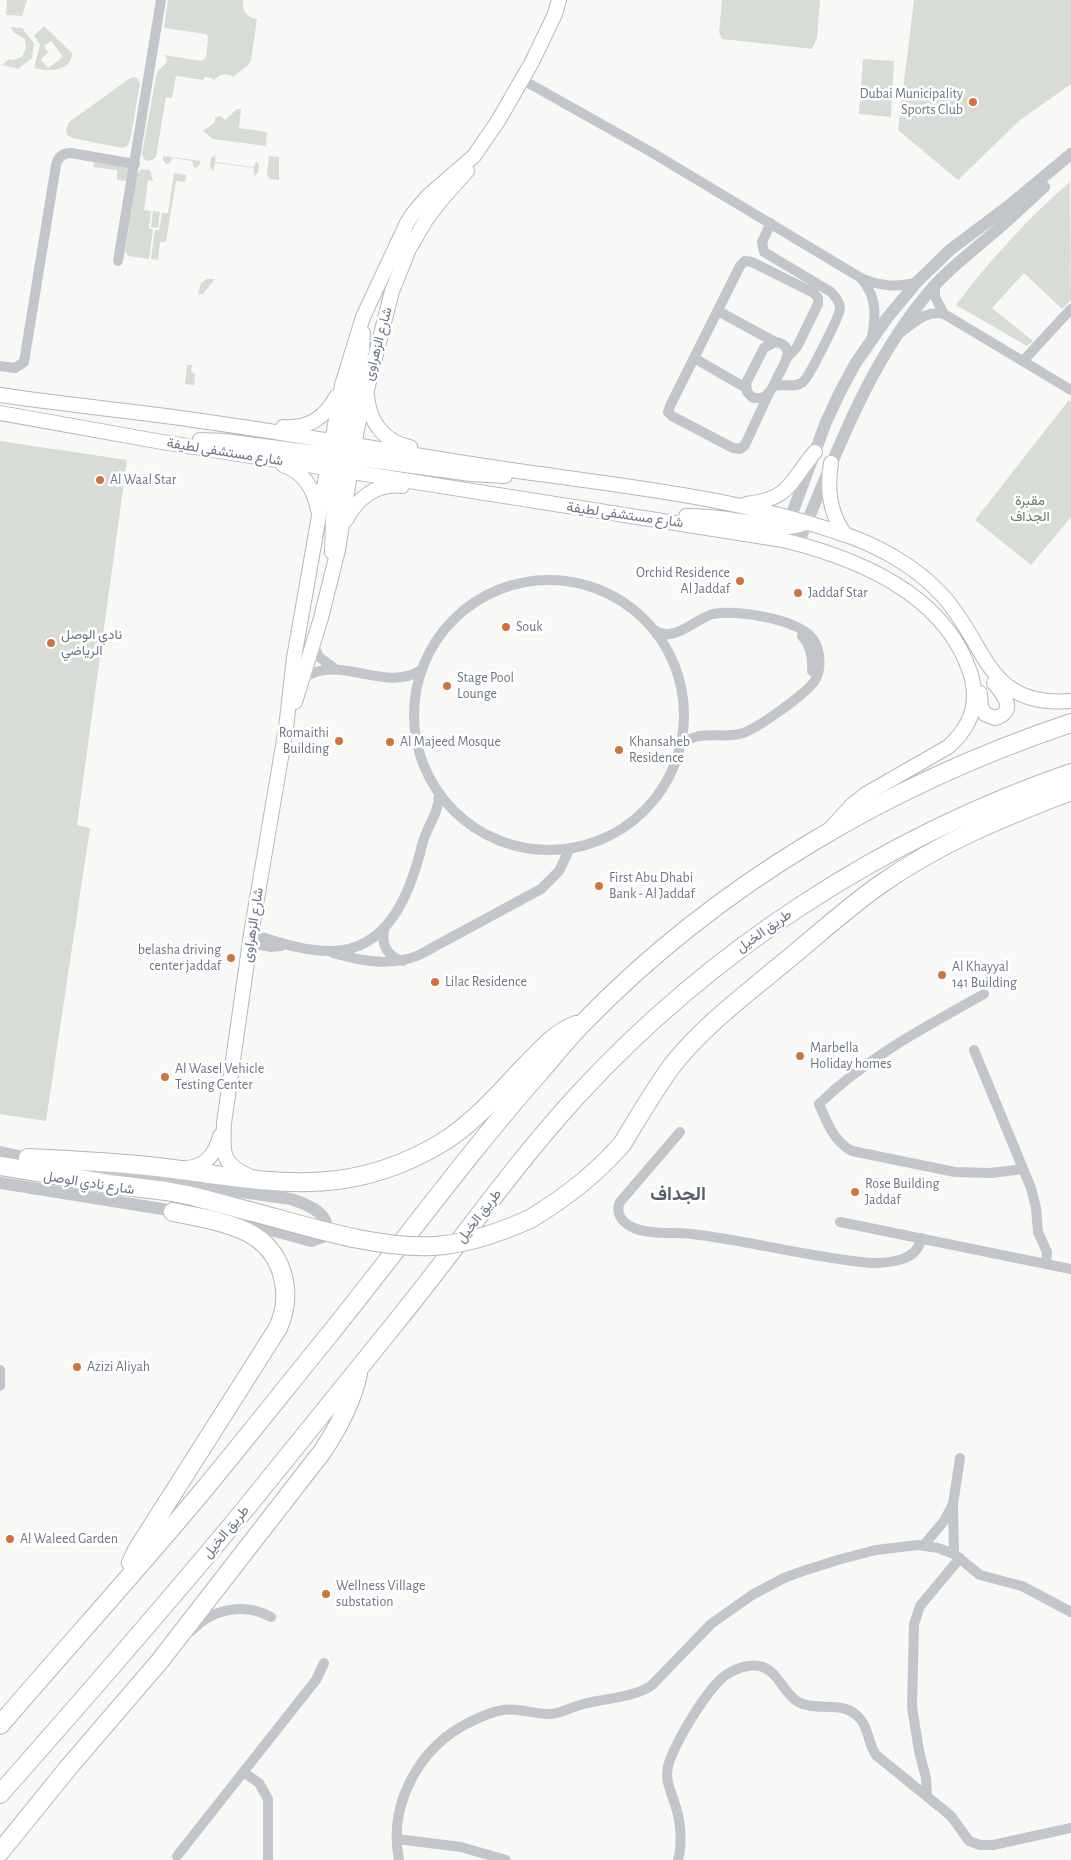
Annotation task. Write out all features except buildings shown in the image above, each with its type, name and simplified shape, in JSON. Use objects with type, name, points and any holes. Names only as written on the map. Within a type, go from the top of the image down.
[{"type":"highway","points":[[0,1725],[213,1478],[368,1286],[503,1114],[583,1022],[642,967],[705,915],[771,868],[827,833],[886,801],[954,769],[1071,723]]},
{"type":"highway","name":"طريق الخيل","points":[[0,1794],[140,1634],[245,1508],[411,1304],[537,1142],[617,1054],[674,1001],[735,951],[798,907],[850,874],[911,841],[973,811],[1071,773]]},
{"type":"highway","points":[[0,1166],[129,1187],[166,1191],[214,1201],[249,1212],[369,1241],[413,1246],[435,1246],[474,1240],[493,1234],[530,1219],[574,1190],[622,1144],[643,1108],[672,1067],[705,1030],[740,998],[848,908],[888,879],[942,847],[984,826],[1071,791]]},
{"type":"highway","points":[[28,1158],[154,1167],[267,1182],[314,1183],[346,1180],[379,1172],[420,1155],[451,1137],[465,1126],[554,1036],[583,1022]]},
{"type":"highway","points":[[127,1578],[137,1550],[278,1328],[286,1304],[286,1286],[282,1270],[269,1250],[256,1238],[248,1232],[223,1223],[173,1212]]},
{"type":"highway","points":[[0,1852],[80,1753],[159,1662],[326,1446],[337,1430],[348,1405],[360,1366]]},
{"type":"main road","name":"شارع الزهراوى","points":[[286,728],[294,658],[319,521],[367,386],[392,292],[409,249],[430,215],[469,169],[496,133],[525,81],[552,21],[558,0]]},
{"type":"main road","name":"شارع الزهراوى","points":[[463,165],[510,90],[558,0]]},
{"type":"main road","name":"شارع الزهراوى","points":[[267,1182],[241,1173],[230,1165],[224,1149],[224,1123],[250,939],[286,728],[313,645],[343,526],[342,385],[363,317],[391,255],[415,211],[435,189],[478,150],[542,54],[566,0]]},
{"type":"main road","points":[[334,565],[332,534],[342,456],[362,350],[363,317]]},
{"type":"main road","points":[[251,428],[262,426],[290,428],[308,424],[328,410],[342,385]]},
{"type":"main road","points":[[367,386],[369,409],[373,420],[384,435],[397,444],[426,451],[441,459]]},
{"type":"main road","name":"شارع مستشفى لطيفة","points":[[0,395],[251,428],[438,486],[640,518],[787,529],[807,522],[845,534],[889,555],[911,567],[927,580],[956,612],[996,676],[1007,687],[1032,700],[1046,702],[1071,701]]},
{"type":"main road","name":"شارع مستشفى لطيفة","points":[[0,413],[265,458],[342,456],[441,459],[647,490],[732,505],[787,529],[798,544],[861,565],[913,596],[937,618],[953,637],[965,658],[974,689],[974,702],[972,715],[966,727],[948,747],[866,794],[851,806],[827,833]]},
{"type":"main road","points":[[162,442],[225,441],[486,476],[526,472]]},
{"type":"main road","points":[[732,505],[761,502],[773,499],[783,493],[792,484],[814,452]]},
{"type":"main road","points":[[265,458],[294,469],[306,480],[316,499],[319,521]]},
{"type":"main road","points":[[831,463],[829,490],[832,508],[839,526],[845,534]]},
{"type":"main road","points":[[343,526],[354,507],[376,489],[396,486],[422,489],[438,486]]},
{"type":"main road","points":[[965,658],[974,671],[978,683],[982,711],[991,717],[1002,715],[1007,708],[1007,700],[981,663],[978,648]]},
{"type":"main road","name":"شارع الزهراوى","points":[[154,1167],[187,1168],[204,1163],[215,1151],[224,1123]]},
{"type":"street","points":[[118,261],[161,0]]},
{"type":"street","points":[[525,81],[651,152],[861,278],[888,286],[917,282]]},
{"type":"street","points":[[0,366],[16,368],[24,362],[56,165],[59,158],[62,155],[71,154],[135,164]]},
{"type":"street","points":[[787,529],[814,452],[840,392],[855,364],[887,318],[917,282],[962,240],[1068,158]]},
{"type":"street","points":[[798,544],[831,463],[862,397],[897,334],[935,285],[1047,184],[1068,158]]},
{"type":"street","points":[[771,224],[762,242],[764,252],[831,292],[836,296],[840,307],[839,313],[809,375],[803,382],[792,386],[782,384],[762,398],[754,398],[747,392],[746,383],[764,348],[774,342]]},
{"type":"street","points":[[745,261],[752,262],[817,295],[818,304],[796,347],[780,371],[745,445],[740,449],[733,448],[672,416],[668,412],[718,311],[740,266],[745,261]]},
{"type":"street","points":[[861,278],[873,295],[875,305],[872,340]]},
{"type":"street","points":[[935,285],[936,297],[944,314]]},
{"type":"street","points":[[1023,361],[1071,309]]},
{"type":"street","points":[[718,311],[774,342],[782,344],[785,347],[787,358]]},
{"type":"street","points":[[897,334],[922,316],[933,313],[944,314],[1071,390]]},
{"type":"street","points":[[694,358],[746,388]]},
{"type":"street","points":[[780,371],[785,380],[792,386]]},
{"type":"street","points":[[563,581],[601,590],[635,611],[653,629],[670,654],[682,689],[684,716],[681,745],[669,777],[656,797],[642,813],[625,826],[604,838],[570,848],[531,849],[495,839],[462,819],[439,795],[426,772],[418,752],[414,725],[414,698],[420,670],[438,636],[466,608],[499,589],[524,582],[563,581]]},
{"type":"street","points":[[653,629],[668,634],[679,632],[701,618],[723,612],[741,613],[800,627],[813,640],[817,648],[819,666],[813,682],[752,729],[733,735],[704,734],[692,738],[681,745]]},
{"type":"street","points":[[670,654],[670,645],[679,632]]},
{"type":"street","points":[[313,645],[324,662],[335,669]]},
{"type":"street","points":[[302,679],[321,669],[335,669],[396,679],[411,676],[420,670]]},
{"type":"street","points":[[396,679],[407,687],[414,698]]},
{"type":"street","points":[[684,716],[692,727],[704,734]]},
{"type":"street","points":[[325,951],[353,948],[369,941],[384,930],[410,884],[426,833],[438,806],[439,795]]},
{"type":"street","points":[[250,939],[367,960],[403,961],[419,955],[541,890],[559,871],[570,848]]},
{"type":"street","points":[[384,930],[385,948],[395,958],[403,961]]},
{"type":"street","points":[[984,994],[887,1051],[828,1094],[819,1104],[834,1136],[852,1151],[955,1172],[991,1173],[1023,1169]]},
{"type":"street","points":[[974,1050],[1034,1198],[1039,1237],[1048,1252],[1046,1263]]},
{"type":"street","points":[[680,1132],[620,1202],[618,1213],[622,1220],[631,1226],[646,1231],[692,1234],[871,1263],[888,1262],[911,1256],[919,1247],[921,1238]]},
{"type":"street","name":"شارع نادي الوصل","points":[[0,1152],[82,1170],[291,1199],[302,1202],[322,1214],[326,1221],[326,1230],[322,1237],[310,1241],[222,1216],[173,1212],[0,1184]]},
{"type":"street","points":[[840,1222],[1071,1269]]},
{"type":"street","points":[[0,1370],[0,1386]]},
{"type":"street","points":[[927,1796],[926,1778],[919,1751],[912,1707],[914,1624],[920,1606],[957,1556],[953,1504],[960,1458]]},
{"type":"street","points":[[924,1545],[938,1530],[953,1504]]},
{"type":"street","points":[[399,1860],[397,1840],[400,1809],[406,1789],[412,1777],[436,1746],[467,1724],[500,1710],[519,1709],[552,1714],[593,1701],[644,1690],[652,1685],[711,1624],[738,1604],[784,1578],[822,1564],[869,1552],[924,1545],[938,1548],[957,1556],[980,1574],[1022,1586],[1071,1612]]},
{"type":"street","points":[[159,1662],[163,1661],[197,1625],[212,1615],[226,1610],[242,1609],[257,1611],[271,1617]]},
{"type":"street","points":[[177,1856],[316,1680],[324,1663]]},
{"type":"street","points":[[678,1860],[680,1846],[678,1812],[668,1782],[669,1763],[686,1728],[716,1684],[726,1675],[744,1667],[756,1666],[768,1670],[789,1695],[803,1704],[836,1706],[851,1711],[863,1723],[870,1745],[876,1755],[952,1816],[969,1841],[980,1845],[993,1845],[1071,1828]]},
{"type":"street","points":[[243,1772],[259,1783],[268,1800],[268,1860]]},
{"type":"street","points":[[397,1840],[461,1847],[506,1860]]},
{"type":"green space","points":[[7,0],[27,0],[22,16],[6,15]]},
{"type":"green space","points":[[168,0],[243,0],[245,13],[257,19],[251,61],[233,77],[223,74],[214,80],[205,77],[203,80],[176,76],[172,98],[166,97],[156,157],[147,161],[143,158],[142,153],[157,72],[166,63],[167,58],[164,55],[201,61],[206,58],[208,37],[206,34],[164,28]]},
{"type":"green space","points":[[722,0],[820,0],[817,38],[812,49],[722,39],[719,32]]},
{"type":"green space","name":"Dubai Municipality Sports Club","points":[[914,0],[1071,0],[1071,84],[1019,121],[958,180],[898,130]]},
{"type":"green space","points":[[44,26],[72,53],[68,64],[52,70],[34,68],[40,45],[34,35]],"holes":[[[51,41],[63,57],[48,68],[41,59],[48,53],[44,46]]]},
{"type":"green space","points":[[11,27],[22,28],[34,43],[32,58],[18,69],[2,65],[9,59],[13,60],[22,57],[26,48],[25,39],[14,33]]},
{"type":"green space","points":[[863,59],[894,61],[891,117],[859,114]]},
{"type":"green space","points":[[134,77],[138,79],[140,84],[130,141],[127,146],[122,148],[72,138],[67,135],[66,130],[69,122]]},
{"type":"green space","points":[[237,109],[241,109],[239,128],[267,132],[266,146],[213,139],[203,131],[215,122],[215,117],[221,116],[225,120]]},
{"type":"green space","points":[[215,155],[215,162],[254,167],[256,161],[259,165],[258,173],[254,176],[254,168],[215,163],[213,171],[210,167],[211,158]]},
{"type":"green space","points":[[163,156],[201,161],[198,167],[194,168],[192,161],[172,158],[170,163],[166,164]]},
{"type":"green space","points":[[269,156],[279,157],[279,180],[270,179],[267,175]]},
{"type":"green space","points":[[94,162],[128,167],[128,181],[117,180],[117,170],[93,167]]},
{"type":"green space","points":[[141,169],[150,170],[153,181],[148,180],[144,210],[151,211],[149,229],[153,229],[149,259],[128,256],[125,252],[137,174]]},
{"type":"green space","points":[[174,173],[186,175],[185,182],[176,181],[166,242],[160,242],[158,260],[151,259],[155,230],[159,230],[162,213],[168,213]]},
{"type":"green space","points":[[1070,182],[1071,300],[1062,309],[1024,273],[992,308],[1033,341],[1027,346],[956,305],[1010,240]]},
{"type":"green space","points":[[153,211],[160,212],[158,228],[151,227]]},
{"type":"green space","points":[[207,279],[215,279],[203,294],[198,294],[201,283]]},
{"type":"green space","points":[[187,365],[192,365],[191,371],[195,374],[194,385],[185,384]]},
{"type":"green space","name":"مقبرة الجداف","points":[[1069,400],[1071,402],[1071,517],[1031,565],[975,520]]},
{"type":"green space","name":"نادي الوصل الرياضي","points":[[0,441],[127,460],[77,825],[90,828],[46,1121],[0,1114]]},
{"type":"place","name":"Dubai Municipality Sports Club","points":[[973,102]]},
{"type":"place","name":"Al Waal Star","points":[[100,480]]},
{"type":"place","name":"Orchid Residence Al Jaddaf","points":[[740,581]]},
{"type":"place","name":"Jaddaf Star","points":[[798,593]]},
{"type":"place","name":"Souk","points":[[506,627]]},
{"type":"place","name":"نادي الوصل الرياضي","points":[[51,643]]},
{"type":"place","name":"Stage Pool Lounge","points":[[447,686]]},
{"type":"place","name":"Romaithi Building","points":[[339,741]]},
{"type":"place","name":"Al Majeed Mosque","points":[[390,742]]},
{"type":"place","name":"Khansaheb Residence","points":[[619,750]]},
{"type":"place","name":"First Abu Dhabi Bank - Al Jaddaf","points":[[599,886]]},
{"type":"place","name":"belasha driving center jaddaf","points":[[231,958]]},
{"type":"place","name":"Al Khayyal 141 Building","points":[[942,975]]},
{"type":"place","name":"Lilac Residence","points":[[435,982]]},
{"type":"place","name":"Marbella Holiday homes","points":[[800,1056]]},
{"type":"place","name":"Al Wasel Vehicle Testing Center","points":[[165,1077]]},
{"type":"place","name":"Rose Building Jaddaf","points":[[855,1192]]},
{"type":"place","name":"Azizi Aliyah","points":[[77,1367]]},
{"type":"place","name":"Al Waleed Garden","points":[[10,1539]]},
{"type":"place","name":"Wellness Village substation","points":[[326,1594]]},
{"type":"district","name":"الجداف","points":[[678,1194]]}]
